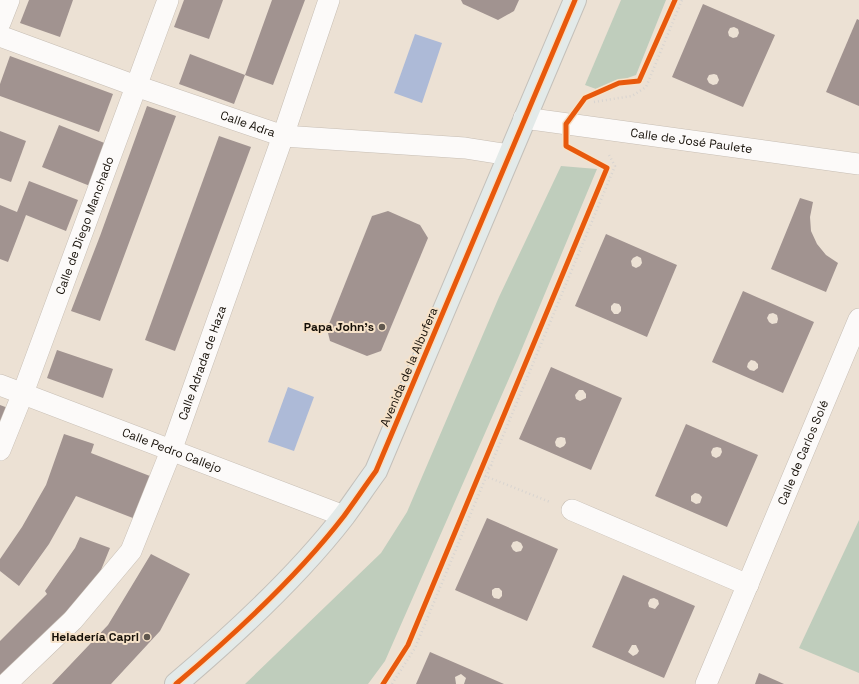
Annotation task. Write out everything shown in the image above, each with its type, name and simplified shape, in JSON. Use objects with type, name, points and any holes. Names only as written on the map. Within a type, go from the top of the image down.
[{"type":"main road","name":"Avenida de la Albufera","points":[[176,684],[211,654],[285,582],[344,516],[376,471],[575,0]]},
{"type":"main road","name":"Avenida de la Albufera","points":[[190,684],[211,654]]},
{"type":"street","points":[[0,23],[9,0]]},
{"type":"street","name":"Calle de Diego Manchado","points":[[0,450],[23,393],[168,0]]},
{"type":"street","name":"Calle Adrada de Haza","points":[[6,684],[73,620],[131,551],[171,450],[283,136],[329,0]]},
{"type":"street","name":"Calle Adra","points":[[0,36],[136,86],[283,136],[465,148],[509,155]]},
{"type":"street","name":"Calle de José Paulete","points":[[524,118],[859,164]]},
{"type":"street","name":"Calle de Carlos Solé","points":[[706,684],[859,319]]},
{"type":"street","name":"Calle Pedro Callejo","points":[[0,385],[344,516]]},
{"type":"street","points":[[572,510],[748,586]]},
{"type":"path","points":[[587,103],[632,96],[646,87],[682,0]]},
{"type":"path","points":[[392,684],[415,648],[615,166],[611,156],[605,154]]},
{"type":"path","points":[[502,423],[607,168]]},
{"type":"path","points":[[477,481],[486,459]]},
{"type":"path","points":[[480,474],[492,464]]},
{"type":"path","points":[[480,474],[572,510]]},
{"type":"green space","points":[[621,0],[666,0],[636,75],[596,89],[585,85]]},
{"type":"green space","points":[[561,166],[597,169],[518,358],[385,661],[368,684],[245,684],[381,553],[407,512],[499,297]]},
{"type":"green space","points":[[859,520],[859,673],[799,648]]},
{"type":"water","points":[[415,34],[442,43],[422,103],[394,93]]},
{"type":"water","points":[[288,387],[314,397],[294,451],[268,442]]},
{"type":"building","points":[[29,0],[73,0],[60,37],[20,23]]},
{"type":"building","points":[[184,0],[223,0],[209,39],[174,27]]},
{"type":"building","points":[[272,0],[305,0],[273,85],[245,75]]},
{"type":"building","points":[[461,0],[519,0],[514,11],[498,20],[463,4]]},
{"type":"building","points":[[703,4],[775,35],[743,107],[672,77]],"holes":[[[734,27],[738,29],[739,33],[737,37],[733,38],[729,36],[728,32],[730,28]],[[709,75],[717,75],[719,80],[717,84],[713,85],[709,83],[707,79]]]},
{"type":"building","points":[[857,19],[859,20],[859,106],[826,92]]},
{"type":"building","points":[[190,54],[245,75],[234,104],[179,84]]},
{"type":"building","points":[[10,56],[113,94],[99,132],[0,96],[0,84]]},
{"type":"building","points":[[147,106],[176,116],[100,321],[71,311]]},
{"type":"building","points":[[59,125],[107,144],[90,186],[42,167]]},
{"type":"building","points":[[0,131],[26,141],[11,182],[0,178]]},
{"type":"building","points":[[219,136],[251,147],[175,351],[145,340]]},
{"type":"building","points":[[29,181],[78,200],[66,231],[26,215],[8,262],[0,259],[0,205],[17,212]]},
{"type":"building","points":[[800,198],[813,202],[810,217],[811,231],[817,244],[826,255],[838,263],[826,292],[771,269]]},
{"type":"building","points":[[388,211],[420,225],[428,238],[381,351],[367,356],[330,341],[327,329],[372,216]]},
{"type":"building","points":[[606,234],[677,265],[647,337],[575,306]],"holes":[[[637,256],[641,258],[642,263],[636,268],[632,266],[631,261]],[[614,303],[619,304],[621,307],[621,311],[618,314],[614,314],[611,310],[611,306]]]},
{"type":"building","points":[[743,291],[814,322],[783,393],[712,362]],"holes":[[[773,313],[777,315],[778,319],[777,323],[772,324],[767,318],[769,314]],[[751,360],[758,364],[758,368],[754,371],[747,367]]]},
{"type":"building","points":[[57,350],[113,369],[103,398],[47,378]]},
{"type":"building","points":[[551,367],[622,398],[591,470],[519,439]],"holes":[[[579,390],[583,390],[586,394],[586,398],[580,401],[576,399],[575,395]],[[557,438],[565,438],[566,443],[560,448],[556,446],[555,442]]]},
{"type":"building","points":[[0,405],[8,408],[0,428]]},
{"type":"building","points":[[686,424],[758,455],[727,527],[655,496]],"holes":[[[713,448],[721,448],[722,452],[720,456],[716,458],[712,456],[711,452]],[[695,493],[702,497],[700,503],[696,504],[691,501],[691,496]]]},
{"type":"building","points":[[64,434],[94,444],[91,453],[155,478],[138,520],[76,496],[49,544],[19,586],[0,571],[0,559],[22,527],[46,485]]},
{"type":"building","points":[[487,518],[558,549],[527,621],[455,590]],"holes":[[[517,541],[521,543],[523,547],[521,551],[516,552],[511,546],[513,542]],[[499,588],[502,591],[502,596],[499,599],[494,598],[492,595],[492,590]]]},
{"type":"building","points":[[80,537],[110,548],[101,570],[92,584],[0,684],[0,641],[47,594],[45,591],[75,548]]},
{"type":"building","points":[[151,554],[190,574],[160,631],[111,684],[52,684],[108,625]]},
{"type":"building","points":[[623,575],[695,606],[664,678],[592,647]],"holes":[[[654,598],[658,600],[659,604],[655,609],[649,607],[648,603],[650,599]],[[632,645],[636,645],[639,651],[633,656],[628,652]]]},
{"type":"building","points":[[430,652],[504,684],[464,684],[466,678],[461,674],[455,677],[456,684],[416,684]]},
{"type":"building","points":[[759,673],[784,684],[755,684]]},
{"type":"cycle path","points":[[176,684],[243,625],[286,583],[326,539],[376,471],[575,0]]},
{"type":"cycle path","points":[[383,684],[408,645],[607,168],[566,146],[566,124],[585,98],[619,83],[639,81],[675,0]]},
{"type":"place","name":"Papa John's","points":[[382,327]]},
{"type":"place","name":"Heladería Capri","points":[[147,637]]}]
